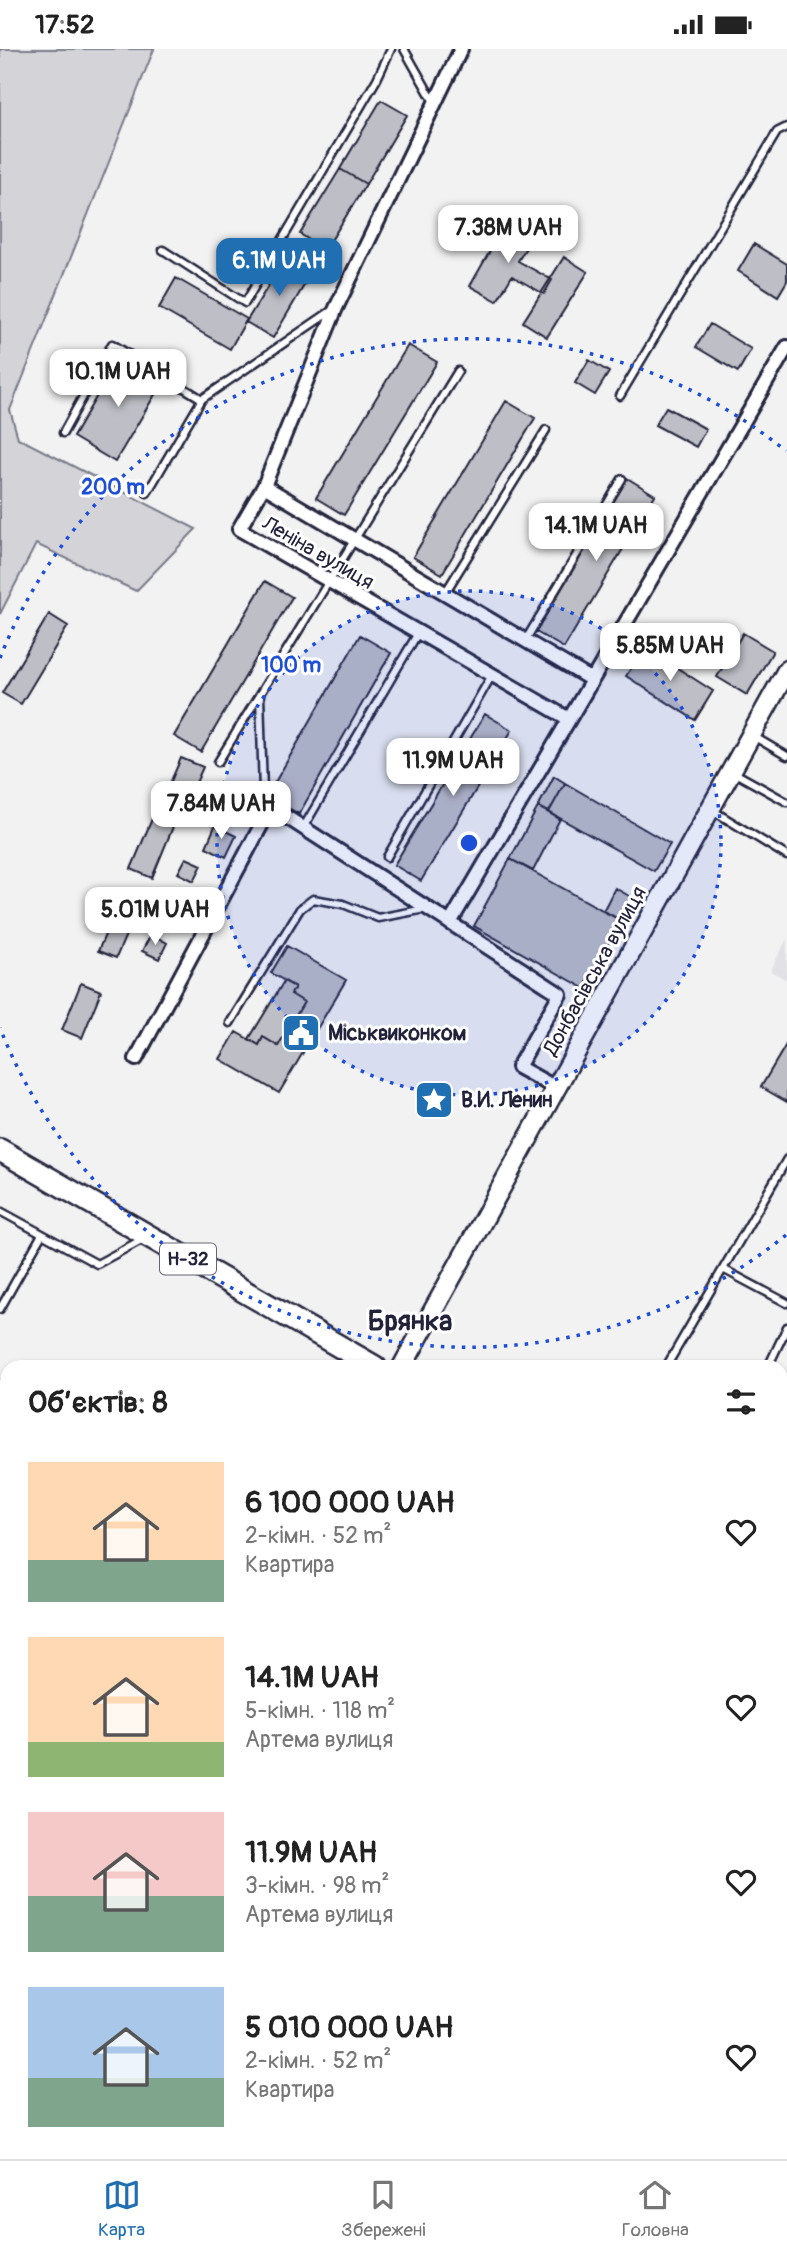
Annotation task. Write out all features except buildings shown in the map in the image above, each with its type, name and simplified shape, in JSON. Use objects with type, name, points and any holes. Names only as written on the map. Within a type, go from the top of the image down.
[{"type":"main road","name":"Н-32","points":[[0,1150],[364,1360]]},
{"type":"street","points":[[264,487],[336,308],[461,49]]},
{"type":"street","points":[[450,923],[787,347]]},
{"type":"street","name":"Леніна вулиця","points":[[569,719],[239,529],[264,487],[592,680]]},
{"type":"street","name":"Донбасівська вулиця","points":[[406,1360],[787,670]]},
{"type":"street","points":[[136,1059],[271,807],[560,994],[518,1067],[556,1088]]},
{"type":"lane","points":[[163,250],[245,303],[377,79],[391,49]]},
{"type":"lane","points":[[404,49],[434,102]]},
{"type":"lane","points":[[620,396],[777,132],[787,127]]},
{"type":"lane","points":[[147,493],[202,399],[336,308]]},
{"type":"lane","points":[[63,433],[112,344],[202,399]]},
{"type":"lane","points":[[218,762],[458,371]]},
{"type":"lane","points":[[445,593],[546,430]]},
{"type":"lane","points":[[525,641],[622,479]]},
{"type":"lane","points":[[303,828],[418,633]]},
{"type":"lane","points":[[387,857],[492,675]]},
{"type":"lane","points":[[260,694],[263,792],[271,807]]},
{"type":"lane","points":[[751,735],[787,756]]},
{"type":"lane","points":[[732,771],[787,802]]},
{"type":"lane","points":[[710,809],[787,856]]},
{"type":"lane","points":[[230,1023],[300,909],[313,899],[343,904],[378,918],[427,908]]},
{"type":"lane","points":[[670,1360],[787,1159]]},
{"type":"lane","points":[[0,1210],[97,1264],[149,1236]]},
{"type":"lane","points":[[0,1309],[41,1235]]},
{"type":"lane","points":[[723,1269],[787,1303]]},
{"type":"lane","points":[[771,1360],[787,1327]]},
{"type":"shaded area","points":[[0,49],[154,49],[10,410],[18,438],[196,529],[136,591],[36,544],[0,614]]},
{"type":"shaded area","points":[[787,939],[787,980],[770,971]]},
{"type":"place","name":"Міськвиконком","points":[[301,1033]]},
{"type":"place","name":"В.И. Ленин","points":[[434,1100]]},
{"type":"district","name":"Брянка","points":[[410,1321]]}]
